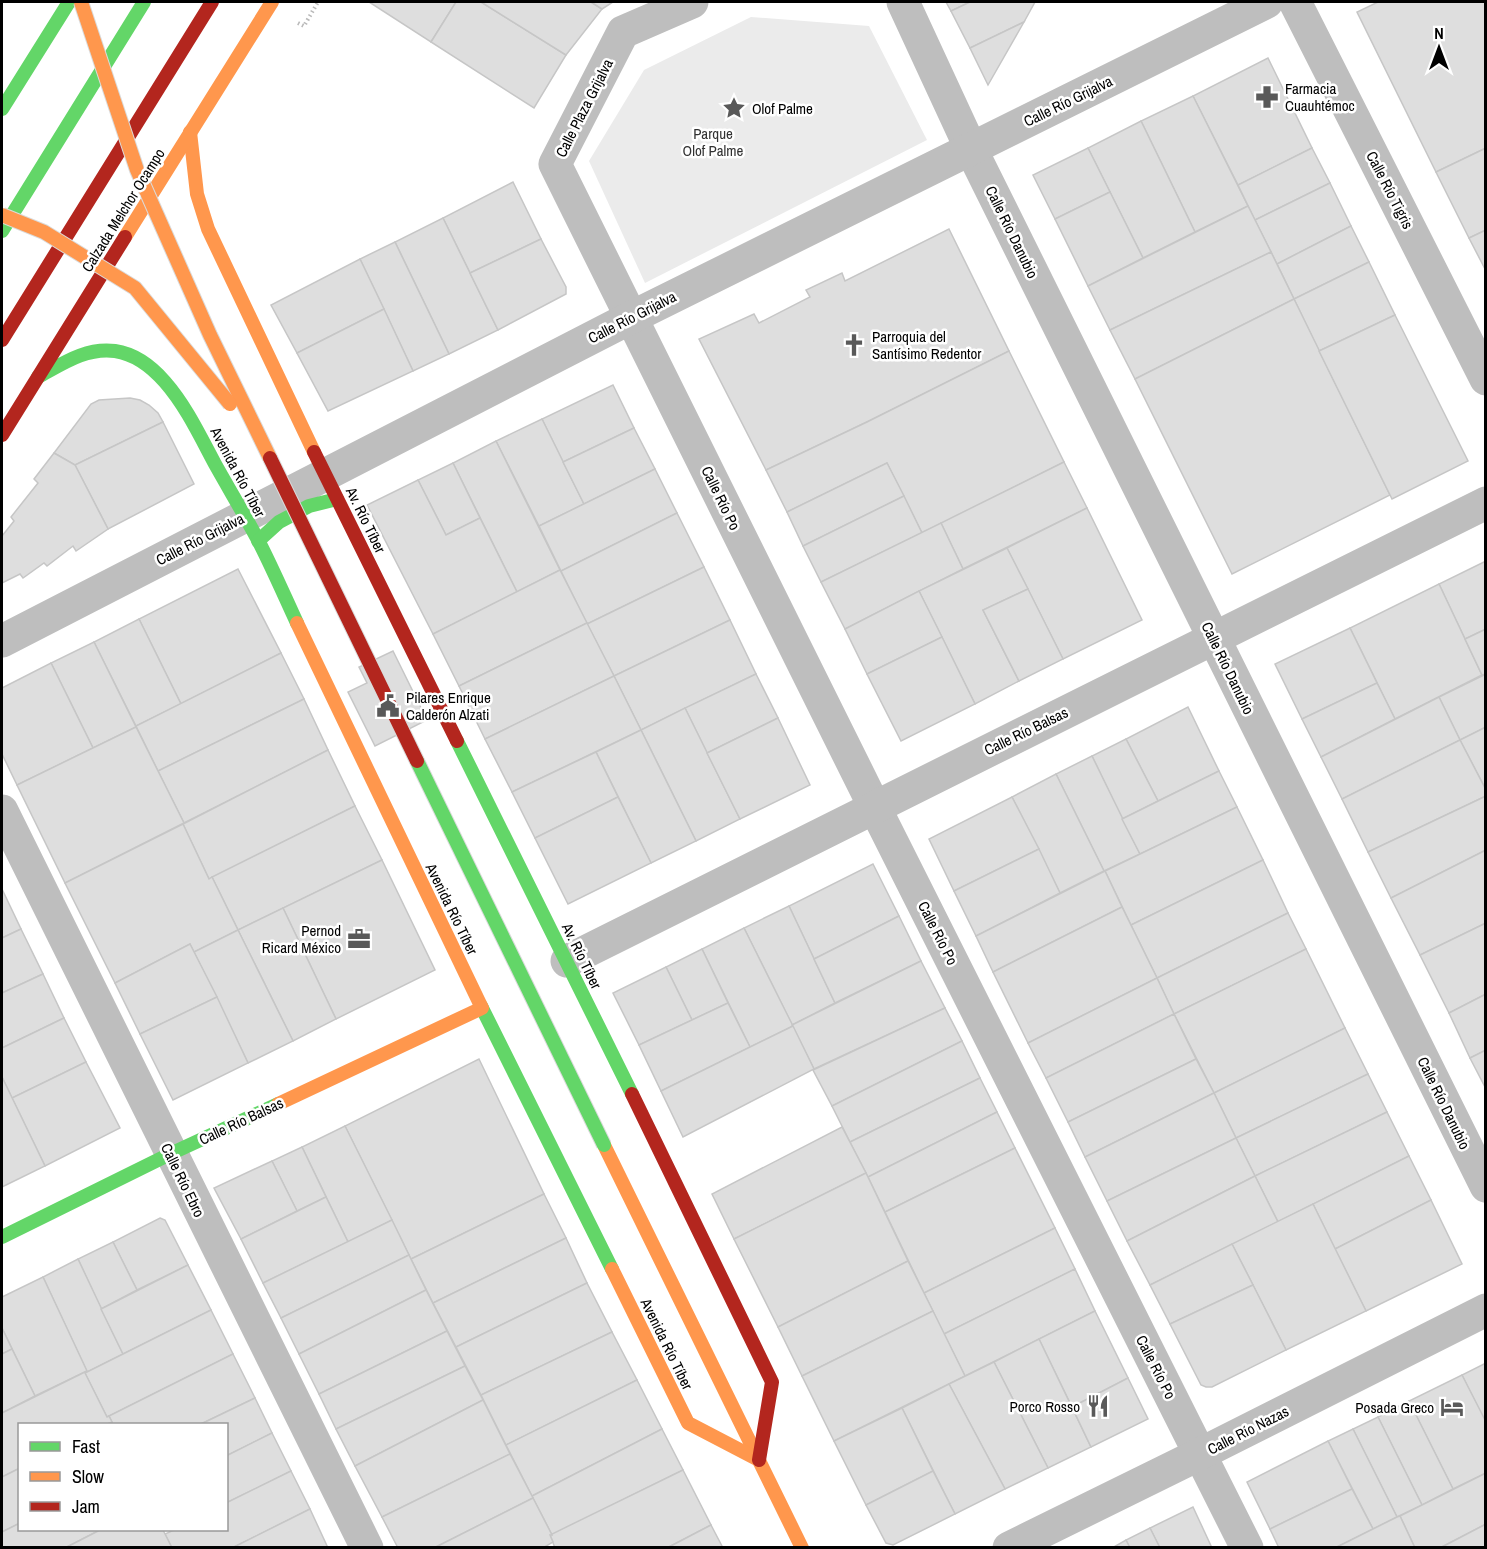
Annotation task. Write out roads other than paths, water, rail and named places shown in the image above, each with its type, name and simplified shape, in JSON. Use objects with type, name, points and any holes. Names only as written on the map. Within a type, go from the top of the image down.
[{"type":"main road","points":[[2,110],[69,2]]},
{"type":"main road","points":[[81,2],[137,170],[210,336],[802,1548]]},
{"type":"main road","points":[[2,231],[144,2]]},
{"type":"main road","points":[[2,340],[212,2]]},
{"type":"main road","name":"Calzada Melchor Ocampo","points":[[2,435],[272,2]]},
{"type":"main road","points":[[190,132],[195,182],[203,216],[331,487]]},
{"type":"main road","points":[[2,215],[44,232],[135,288],[263,445]]},
{"type":"main road","name":"Avenida Río Tíber","points":[[38,377],[76,357],[95,351],[123,353],[148,366],[164,379],[183,405],[251,529],[482,1008],[688,1423],[759,1460]]},
{"type":"main road","name":"Av. Río Tíber","points":[[331,487],[567,961],[772,1382],[759,1460]]},
{"type":"main road","name":"Calle Río Balsas","points":[[2,1237],[170,1154],[482,1008]]},
{"type":"street","name":"Calle Plaza Grijalva","points":[[632,317],[555,164],[623,32],[692,2]]},
{"type":"street","points":[[903,2],[971,149]]},
{"type":"street","name":"Calle Río Grijalva","points":[[2,641],[251,529],[331,487],[632,317],[1267,2]]},
{"type":"street","name":"Calle Río Tigris","points":[[1295,2],[1485,380]]},
{"type":"street","name":"Calle Río Danubio","points":[[971,149],[1485,1186]]},
{"type":"street","name":"Calle Río Po","points":[[632,317],[874,806],[1247,1548]]},
{"type":"street","name":"Calle Río Balsas","points":[[567,961],[1485,503]]},
{"type":"street","name":"Calle Río Ebro","points":[[2,811],[367,1548]]},
{"type":"street","name":"Calle Río Nazas","points":[[1009,1548],[1485,1310]]},
{"type":"place","name":"Farmacia Cuauhtémoc","points":[[1267,97]]},
{"type":"place","name":"Olof Palme","points":[[734,108]]},
{"type":"place","name":"Parroquia del Santísimo Redentor","points":[[854,345]]},
{"type":"place","name":"Pilares Enrique Calderón Alzati","points":[[388,706]]},
{"type":"place","name":"Pernod Ricard México","points":[[359,939]]},
{"type":"place","name":"Porco Rosso","points":[[1098,1406]]},
{"type":"place","name":"Posada Greco","points":[[1452,1407]]},
{"type":"park label","name":"Parque Olof Palme","points":[[713,142]]}]
